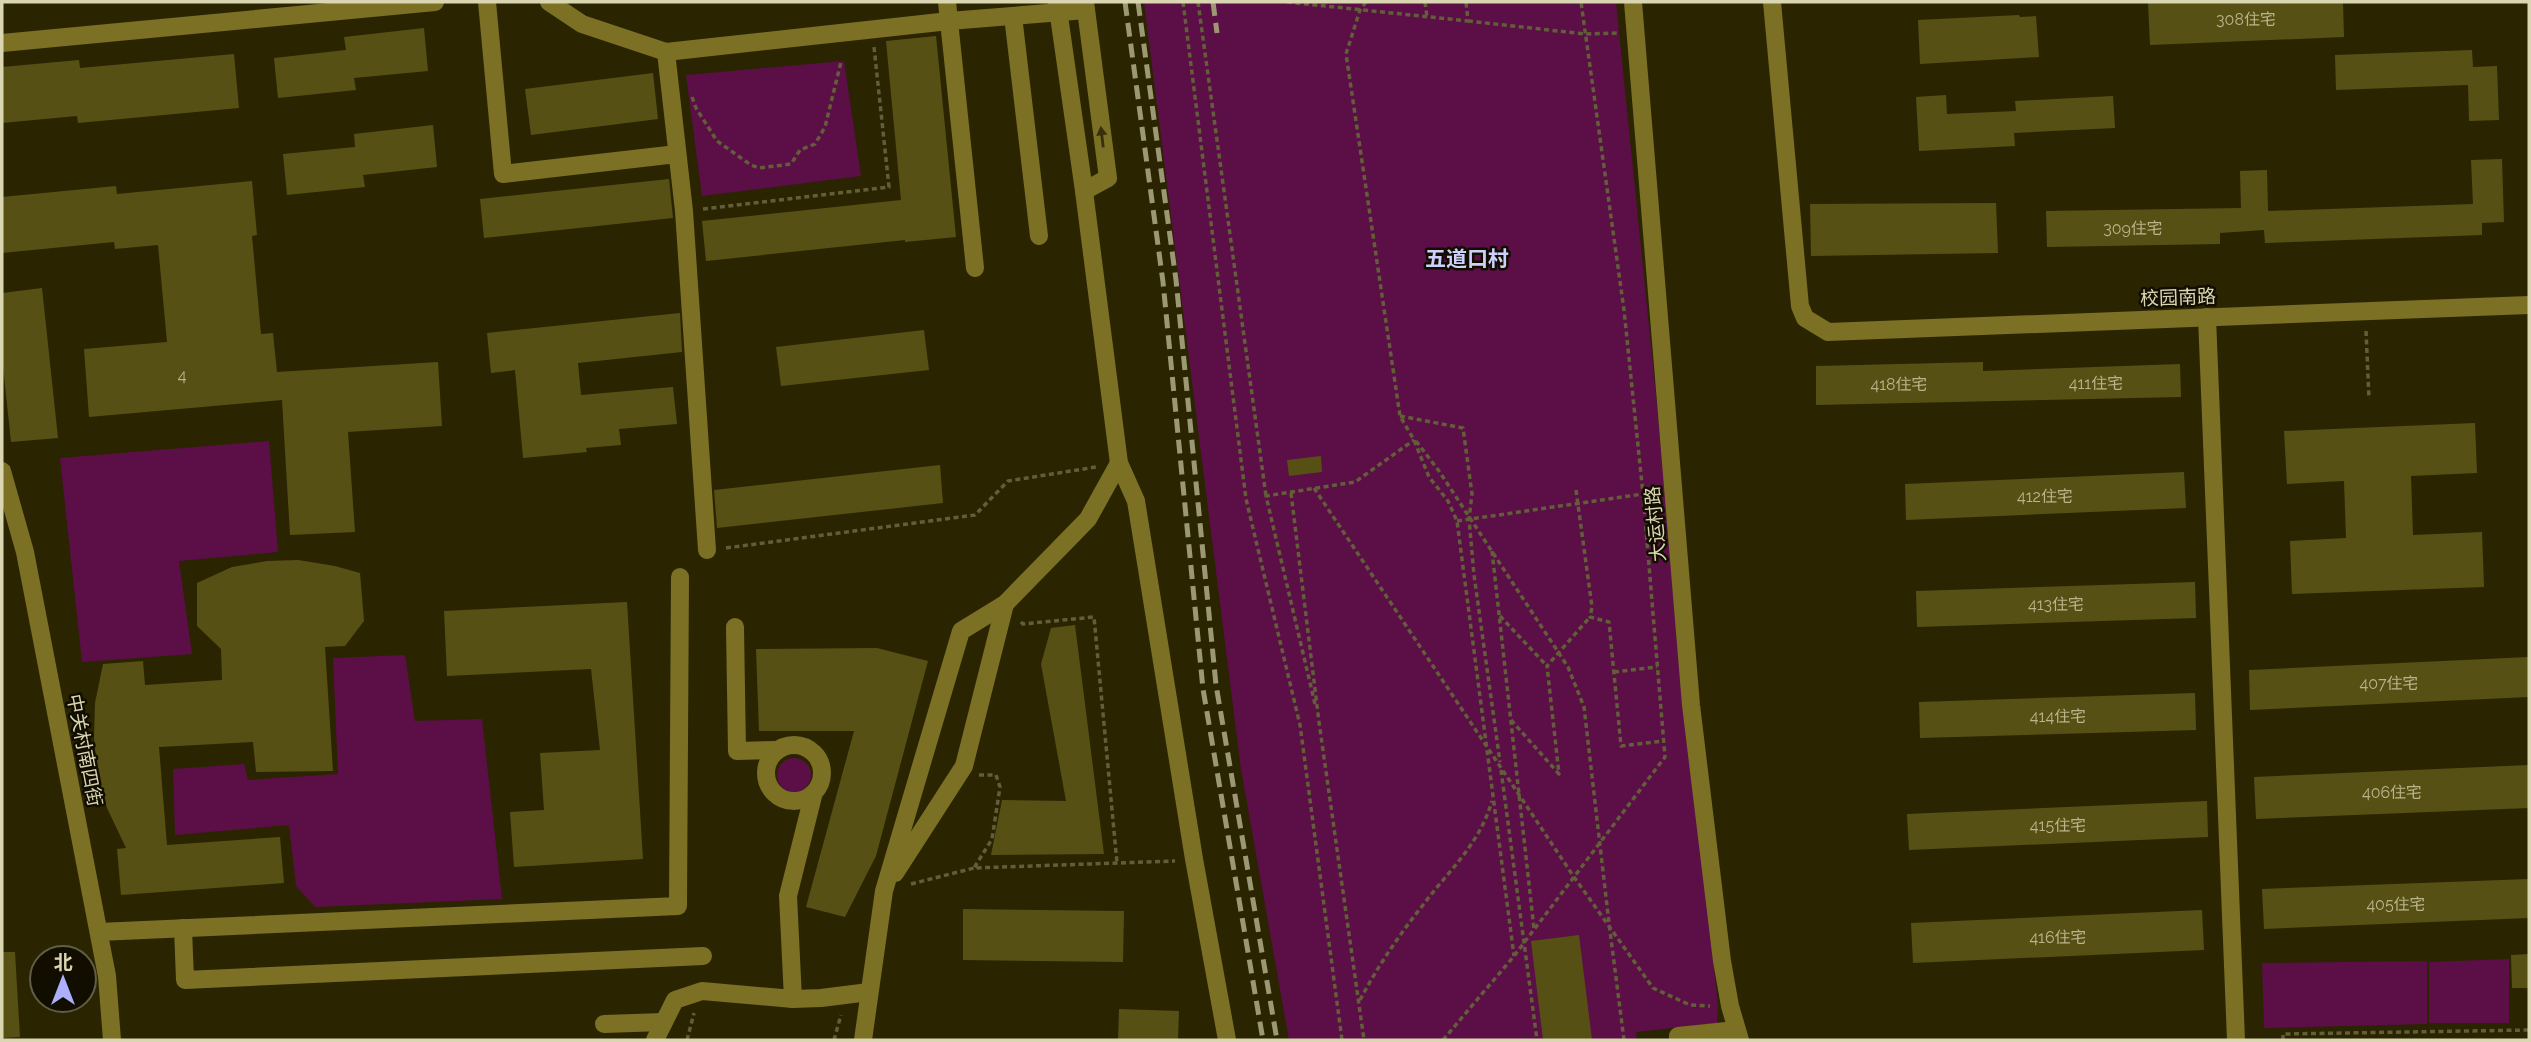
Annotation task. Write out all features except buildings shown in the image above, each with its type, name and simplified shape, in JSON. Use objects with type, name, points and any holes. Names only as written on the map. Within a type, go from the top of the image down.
[{"type":"street","points":[[2,43],[435,2]]},
{"type":"street","points":[[487,2],[503,174],[677,154]]},
{"type":"street","points":[[549,2],[582,24],[666,52],[1013,16],[1057,7],[1086,6],[1108,178],[1084,191]]},
{"type":"street","points":[[947,2],[975,268]]},
{"type":"street","name":"大运村路","points":[[1633,2],[1691,705],[1730,1006],[1738,1035]]},
{"type":"street","name":"校园南路","points":[[1772,2],[1800,306],[1805,318],[1828,331],[2529,305]]},
{"type":"street","points":[[1057,7],[1119,463],[1136,501],[1194,859],[1227,1040]]},
{"type":"street","points":[[1013,16],[1039,236]]},
{"type":"street","points":[[666,52],[684,211],[707,550]]},
{"type":"street","points":[[2207,317],[2236,1040]]},
{"type":"street","points":[[863,1040],[884,891],[961,631],[1005,604],[1088,519],[1119,463]]},
{"type":"street","name":"中关村南四街","points":[[2,471],[25,552],[99,932],[107,976],[112,1040]]},
{"type":"street","points":[[99,932],[678,906],[680,577]]},
{"type":"street","points":[[884,891],[964,766],[1005,604]]},
{"type":"street","points":[[735,627],[737,751],[776,750],[797,744],[817,755],[824,776],[813,796],[788,896],[793,999]]},
{"type":"street","points":[[776,750],[765,770],[772,792],[791,802],[813,796]]},
{"type":"street","points":[[183,928],[185,980],[703,956]]},
{"type":"street","points":[[655,1040],[675,1000],[702,991],[793,999],[869,992]]},
{"type":"street","points":[[604,1024],[664,1022]]},
{"type":"street","points":[[1678,1040],[1678,1036],[1738,1035]]},
{"type":"path","points":[[1183,2],[1246,499],[1300,725],[1342,1040]]},
{"type":"path","points":[[1198,2],[1266,496],[1319,722]]},
{"type":"path","points":[[1287,2],[1585,34],[1635,32]]},
{"type":"path","points":[[1366,2],[1361,9],[1346,54],[1401,416],[1429,477],[1448,501],[1457,521],[1514,956]]},
{"type":"path","points":[[1425,2],[1427,17]]},
{"type":"path","points":[[1466,2],[1468,21]]},
{"type":"path","points":[[1443,1040],[1514,956],[1665,757],[1643,494],[1624,310],[1580,2]]},
{"type":"path","points":[[684,211],[889,187],[872,29]]},
{"type":"path","points":[[691,97],[717,141],[751,165],[759,168],[790,164],[800,150],[815,144],[825,127],[841,62]]},
{"type":"path","points":[[2365,311],[2369,399]]},
{"type":"path","points":[[1401,416],[1464,428],[1472,494],[1469,519],[1474,575],[1537,1040]]},
{"type":"path","points":[[1266,496],[1355,482],[1414,440]]},
{"type":"path","points":[[1414,440],[1424,450],[1560,654],[1584,707],[1624,1040]]},
{"type":"path","points":[[707,550],[975,515],[1008,481],[1119,463]]},
{"type":"path","points":[[1314,488],[1574,877],[1653,988],[1689,1005],[1730,1006]]},
{"type":"path","points":[[1547,666],[1590,617],[1592,607],[1576,491]]},
{"type":"path","points":[[1291,493],[1319,722],[1364,1040]]},
{"type":"path","points":[[1457,521],[1643,494]]},
{"type":"path","points":[[1491,549],[1534,930]]},
{"type":"path","points":[[1005,604],[1023,624],[1094,617],[1117,863]]},
{"type":"path","points":[[1499,615],[1547,666],[1559,774],[1511,719]]},
{"type":"path","points":[[1590,617],[1609,622],[1621,746],[1664,741]]},
{"type":"path","points":[[1614,672],[1658,666]]},
{"type":"path","points":[[964,766],[975,775],[996,775],[1000,787],[992,839],[974,867]]},
{"type":"path","points":[[1359,1002],[1378,966],[1424,902],[1465,855],[1486,824],[1493,800]]},
{"type":"path","points":[[884,891],[974,867],[1194,859]]},
{"type":"path","points":[[2283,1040],[2283,1034],[2529,1030]]},
{"type":"shaded area","points":[[1144,2],[1616,2],[1718,1006],[1717,1023],[1636,1032],[1637,1040],[1289,1040],[1241,769]]},
{"type":"shaded area","points":[[844,61],[861,176],[702,196],[686,75]]},
{"type":"shaded area","points":[[269,441],[278,552],[179,561],[192,654],[82,662],[60,458]]},
{"type":"shaded area","points":[[405,655],[415,721],[482,719],[502,899],[315,907],[296,886],[289,825],[175,835],[173,769],[244,764],[248,780],[338,774],[333,658]]},
{"type":"shaded area","points":[[794,758],[806,763],[811,775],[806,787],[794,792],[782,787],[777,775],[782,763]]},
{"type":"shaded area","points":[[2509,959],[2509,1023],[2429,1023],[2429,962]]},
{"type":"shaded area","points":[[2427,961],[2427,1024],[2264,1028],[2262,963]]},
{"type":"railway","points":[[1125,2],[1163,282],[1203,689],[1263,1040]]},
{"type":"railway","points":[[1138,2],[1176,280],[1216,685],[1277,1040]]},
{"type":"railway","points":[[1213,2],[1217,33]]},
{"type":"district","name":"五道口村","points":[[1467,259]]}]
